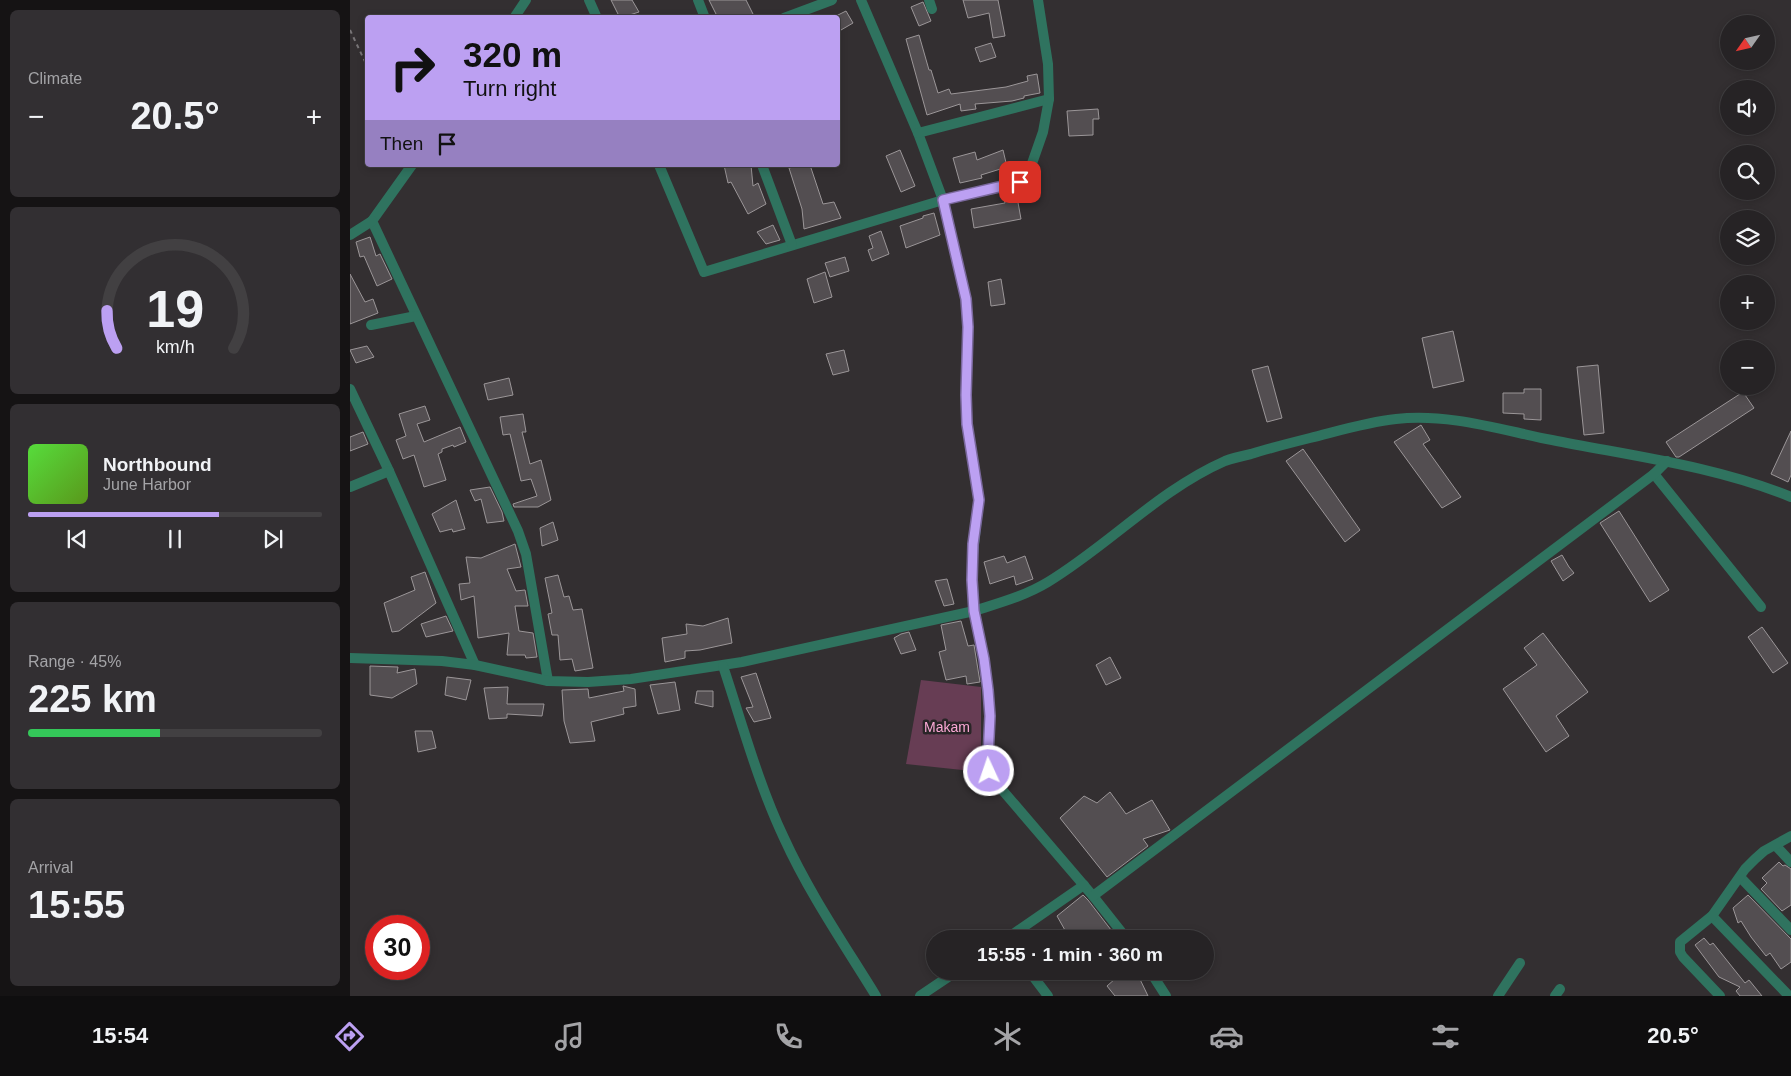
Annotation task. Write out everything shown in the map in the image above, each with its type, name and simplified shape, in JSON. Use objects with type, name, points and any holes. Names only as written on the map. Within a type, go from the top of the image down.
[{"type":"street","points":[[516,15],[526,0]]},
{"type":"street","points":[[589,0],[596,15]]},
{"type":"street","points":[[698,0],[704,15]]},
{"type":"street","points":[[792,15],[832,0]]},
{"type":"street","points":[[861,0],[918,133],[943,200],[966,299],[968,327],[967,424],[979,500],[972,563],[974,611],[988,690],[990,716],[989,771],[998,785],[1120,930]]},
{"type":"street","points":[[660,167],[704,272],[943,200],[1020,182],[1026,177],[1043,132],[1049,99],[1048,64],[1038,0]]},
{"type":"street","points":[[918,133],[1049,99]]},
{"type":"street","points":[[350,235],[372,221],[411,167]]},
{"type":"street","points":[[763,167],[792,245]]},
{"type":"street","points":[[372,221],[522,542],[526,554],[548,681]]},
{"type":"street","points":[[371,325],[416,316]]},
{"type":"street","points":[[350,389],[475,665]]},
{"type":"street","points":[[350,658],[442,661],[475,665],[548,681],[588,682],[631,679],[722,666],[974,611],[1008,601],[1046,583],[1152,505],[1226,461],[1284,444],[1396,418],[1472,422],[1550,440],[1667,461],[1761,485],[1791,497]]},
{"type":"street","points":[[1093,896],[1654,474],[1667,461]]},
{"type":"street","points":[[350,487],[389,472]]},
{"type":"street","points":[[1654,474],[1761,607]]},
{"type":"street","points":[[722,666],[763,786],[783,837],[802,876],[876,996]]},
{"type":"street","points":[[1720,996],[1683,956],[1679,947],[1680,942],[1712,916],[1755,859],[1791,836]]},
{"type":"street","points":[[1776,846],[1791,862]]},
{"type":"street","points":[[1740,877],[1791,930]]},
{"type":"street","points":[[1019,930],[1084,885]]},
{"type":"street","points":[[1712,916],[1789,996]]},
{"type":"street","points":[[1498,996],[1520,963]]},
{"type":"street","points":[[920,996],[944,980]]},
{"type":"street","points":[[1036,980],[1048,996]]},
{"type":"street","points":[[1156,980],[1166,996]]},
{"type":"path","points":[[350,30],[365,62]]},
{"type":"green space","name":"Makam","points":[[921,680],[981,687],[981,772],[906,764]]},
{"type":"building","points":[[611,0],[632,0],[639,12],[630,15],[618,15]]},
{"type":"building","points":[[709,0],[746,0],[754,15],[716,15]]},
{"type":"building","points":[[963,0],[998,0],[1005,36],[993,38],[989,13],[968,18]]},
{"type":"building","points":[[923,2],[931,21],[919,26],[911,7]]},
{"type":"building","points":[[846,11],[853,23],[841,30],[840,15],[838,15]]},
{"type":"building","points":[[919,35],[938,93],[949,89],[951,94],[1006,87],[1028,81],[1027,76],[1037,74],[1040,93],[1024,96],[1024,98],[1012,101],[975,104],[976,109],[961,111],[960,104],[927,115],[906,39]]},
{"type":"building","points":[[991,43],[996,57],[980,62],[975,48]]},
{"type":"building","points":[[1098,109],[1099,119],[1093,119],[1093,135],[1069,136],[1067,111]]},
{"type":"building","points":[[900,150],[915,186],[901,192],[886,156]]},
{"type":"building","points":[[1003,150],[1007,167],[981,175],[982,178],[960,183],[953,158],[975,152],[977,160]]},
{"type":"building","points":[[724,167],[751,167],[753,186],[758,183],[766,204],[748,214],[731,182],[728,183]]},
{"type":"building","points":[[811,167],[823,204],[834,202],[841,218],[804,229],[802,209],[789,168]]},
{"type":"building","points":[[1017,197],[1021,219],[974,228],[971,209],[1005,203],[1004,199]]},
{"type":"building","points":[[934,213],[940,235],[906,248],[900,226]]},
{"type":"building","points":[[773,225],[780,240],[766,244],[757,232]]},
{"type":"building","points":[[881,231],[889,254],[872,261],[868,250],[873,248],[869,236]]},
{"type":"building","points":[[370,237],[376,256],[380,254],[392,279],[377,286],[364,256],[360,257],[356,242]]},
{"type":"building","points":[[845,257],[849,271],[830,277],[825,263]]},
{"type":"building","points":[[825,272],[832,297],[814,303],[807,279]]},
{"type":"building","points":[[350,274],[365,302],[373,299],[378,313],[350,324]]},
{"type":"building","points":[[1001,279],[1005,304],[991,306],[988,282]]},
{"type":"building","points":[[1453,331],[1464,381],[1433,388],[1422,338]]},
{"type":"building","points":[[367,346],[374,357],[356,363],[350,350]]},
{"type":"building","points":[[844,350],[849,371],[833,375],[826,354]]},
{"type":"building","points":[[1598,365],[1604,433],[1584,435],[1577,367]]},
{"type":"building","points":[[1268,366],[1282,418],[1267,422],[1252,370]]},
{"type":"building","points":[[509,378],[513,395],[488,400],[484,384]]},
{"type":"building","points":[[1524,389],[1541,389],[1541,420],[1524,419],[1524,414],[1503,413],[1503,393],[1524,393]]},
{"type":"building","points":[[1738,395],[1745,395],[1754,408],[1679,457],[1676,457],[1666,442]]},
{"type":"building","points":[[425,406],[430,420],[417,424],[424,442],[460,427],[466,442],[442,449],[442,452],[438,454],[446,480],[424,487],[414,455],[403,459],[396,440],[406,436],[399,414]]},
{"type":"building","points":[[523,414],[526,432],[522,432],[530,464],[541,460],[551,500],[538,507],[514,507],[513,504],[537,496],[531,479],[521,481],[510,434],[503,435],[500,417]]},
{"type":"building","points":[[1421,425],[1430,440],[1423,444],[1461,497],[1442,508],[1394,442]]},
{"type":"building","points":[[1791,431],[1791,475],[1788,482],[1771,474]]},
{"type":"building","points":[[363,432],[368,444],[350,451],[350,437]]},
{"type":"building","points":[[1303,449],[1360,530],[1345,542],[1286,461]]},
{"type":"building","points":[[490,487],[502,512],[504,521],[487,523],[481,499],[475,501],[470,490]]},
{"type":"building","points":[[456,500],[465,529],[453,532],[452,529],[440,532],[432,514]]},
{"type":"building","points":[[1619,511],[1669,590],[1650,602],[1600,523]]},
{"type":"building","points":[[553,522],[558,540],[542,546],[540,528]]},
{"type":"building","points":[[515,544],[521,567],[507,569],[516,591],[525,590],[528,606],[515,606],[519,631],[533,633],[537,657],[526,658],[525,655],[507,655],[509,633],[478,638],[474,596],[461,600],[459,584],[470,583],[466,557],[481,558]]},
{"type":"building","points":[[1562,555],[1574,573],[1563,581],[1551,561]]},
{"type":"building","points":[[1004,556],[1007,563],[1025,556],[1033,579],[1016,585],[1014,576],[990,584],[984,562]]},
{"type":"building","points":[[425,572],[436,603],[399,631],[392,632],[384,603],[415,590],[411,577]]},
{"type":"building","points":[[558,575],[564,597],[569,596],[573,610],[582,609],[593,668],[575,671],[572,659],[560,660],[558,635],[552,635],[548,614],[552,613],[545,578]]},
{"type":"building","points":[[947,579],[954,604],[944,606],[935,581]]},
{"type":"building","points":[[446,616],[453,631],[426,637],[421,624]]},
{"type":"building","points":[[728,618],[732,643],[700,650],[685,651],[685,658],[665,662],[662,638],[687,634],[686,624],[703,626]]},
{"type":"building","points":[[961,621],[968,646],[974,645],[980,682],[967,684],[966,676],[946,680],[939,652],[946,650],[941,625]]},
{"type":"building","points":[[1762,627],[1788,663],[1773,673],[1748,637]]},
{"type":"building","points":[[909,632],[916,650],[901,654],[894,638]]},
{"type":"building","points":[[1543,633],[1588,692],[1556,716],[1569,736],[1546,752],[1503,689],[1537,665],[1524,648]]},
{"type":"building","points":[[1110,657],[1121,678],[1106,685],[1096,665]]},
{"type":"building","points":[[370,666],[398,667],[397,673],[415,669],[417,684],[392,698],[370,695]]},
{"type":"building","points":[[756,673],[771,718],[754,722],[746,708],[753,707],[741,677]]},
{"type":"building","points":[[447,677],[471,680],[466,700],[445,695]]},
{"type":"building","points":[[675,682],[680,710],[658,714],[650,685]]},
{"type":"building","points":[[623,686],[635,689],[636,706],[623,708],[624,714],[591,722],[595,741],[570,743],[564,721],[562,690],[588,689],[589,698],[624,691]]},
{"type":"building","points":[[508,687],[507,704],[544,704],[542,716],[507,714],[507,718],[489,719],[484,688]]},
{"type":"building","points":[[697,691],[713,691],[713,707],[695,703]]},
{"type":"building","points":[[415,731],[432,731],[436,748],[418,752]]},
{"type":"building","points":[[1110,792],[1126,814],[1152,800],[1170,830],[1143,839],[1148,846],[1107,877],[1060,818],[1084,796],[1097,803]]},
{"type":"building","points":[[1779,862],[1791,869],[1791,905],[1782,911],[1761,889],[1767,883],[1762,878]]},
{"type":"building","points":[[1083,895],[1111,930],[1065,930],[1057,916]]},
{"type":"building","points":[[1748,895],[1791,939],[1791,962],[1781,969],[1770,953],[1766,956],[1741,921],[1738,923],[1733,908]]},
{"type":"building","points":[[1704,938],[1710,945],[1713,943],[1745,983],[1749,980],[1762,996],[1740,996],[1736,991],[1740,987],[1719,977],[1695,945]]},
{"type":"building","points":[[1114,980],[1140,980],[1148,996],[1115,996],[1107,986]]},
{"type":"route","points":[[989,771],[990,716],[988,690],[974,611],[972,580],[973,544],[979,500],[967,424],[968,327],[966,299],[962,275],[943,200],[1020,182]]}]
